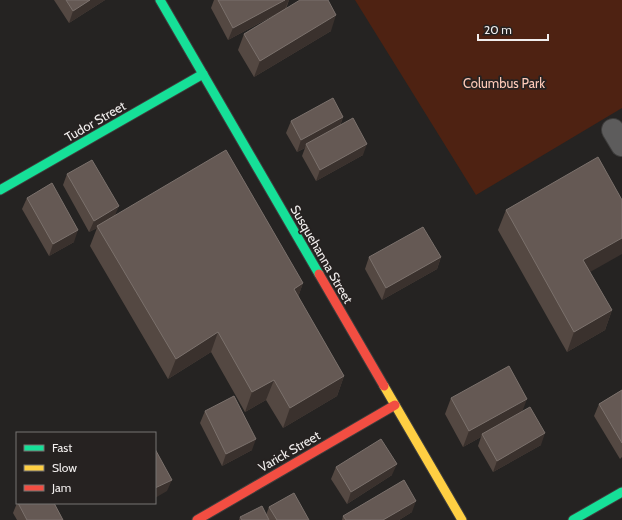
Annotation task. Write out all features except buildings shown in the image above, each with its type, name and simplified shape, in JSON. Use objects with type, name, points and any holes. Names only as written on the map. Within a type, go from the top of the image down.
[{"type":"street","name":"Susquehanna Street","points":[[160,0],[462,520]]},
{"type":"street","name":"Tudor Street","points":[[0,190],[203,74]]},
{"type":"street","name":"Varick Street","points":[[196,520],[395,405]]},
{"type":"street","points":[[573,520],[622,492]]},
{"type":"green space","name":"Columbus Park","points":[[355,0],[622,0],[622,108],[476,195]]},
{"type":"traffic: fast","points":[[160,0],[319,274]]},
{"type":"traffic: fast","points":[[0,190],[203,74]]},
{"type":"traffic: fast","points":[[573,520],[622,492]]},
{"type":"traffic: slow","points":[[384,386],[462,520]]},
{"type":"traffic: jam","points":[[319,274],[384,386]]},
{"type":"traffic: jam","points":[[197,520],[395,405]]}]
